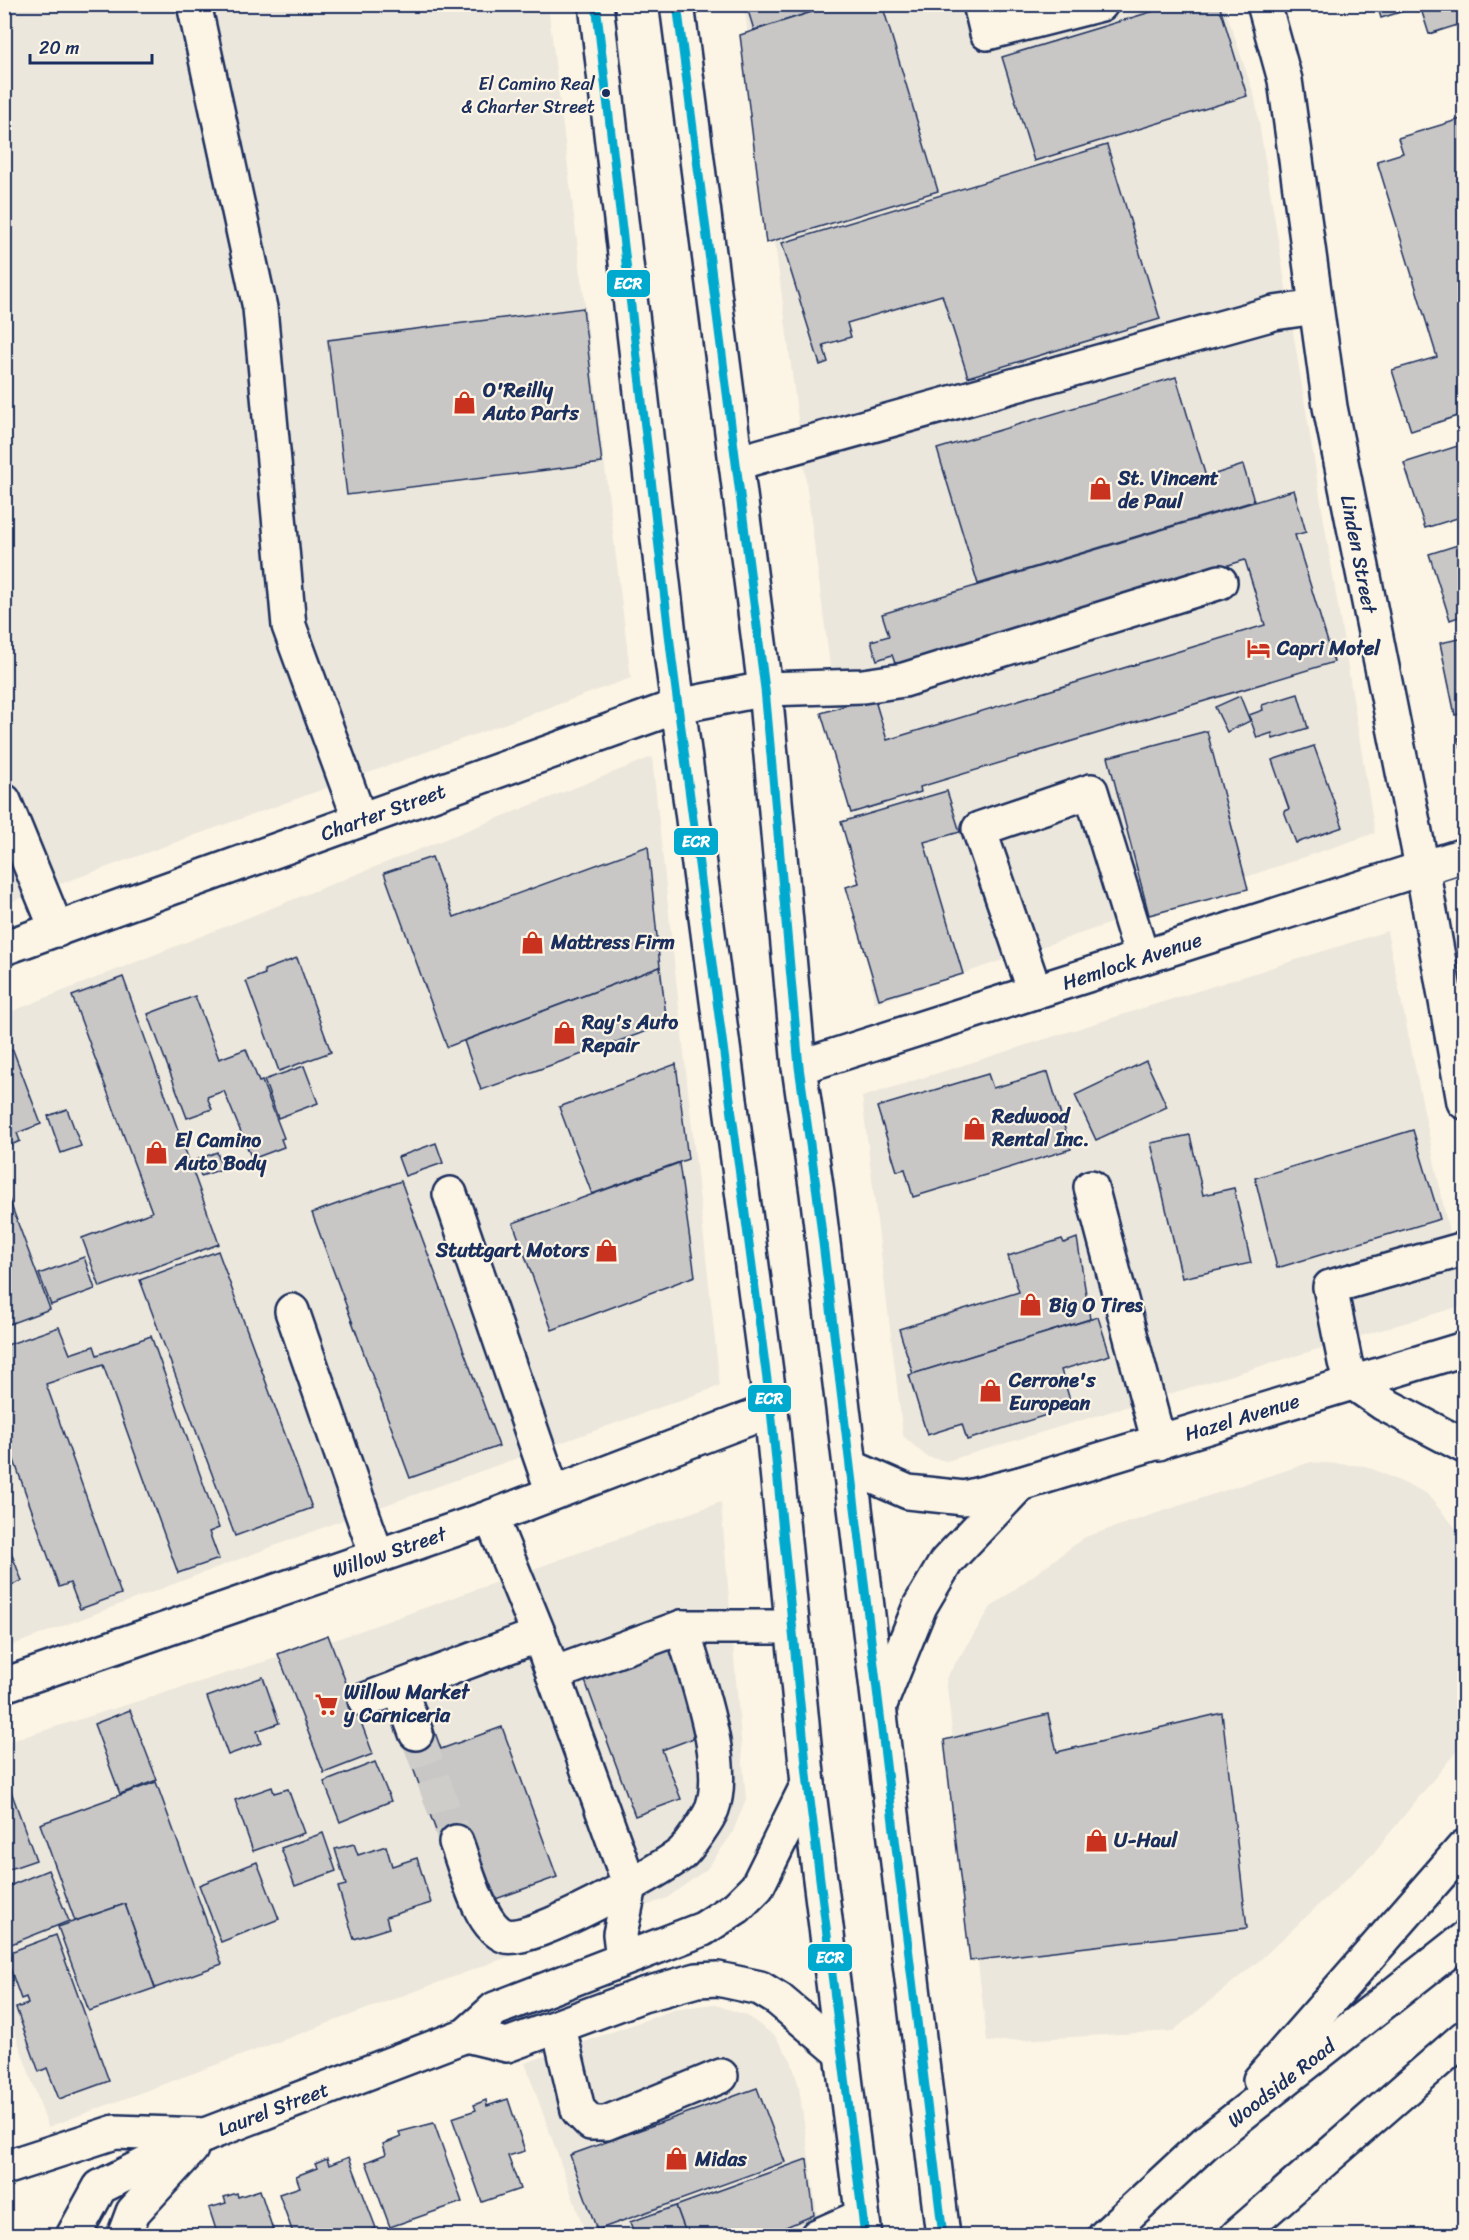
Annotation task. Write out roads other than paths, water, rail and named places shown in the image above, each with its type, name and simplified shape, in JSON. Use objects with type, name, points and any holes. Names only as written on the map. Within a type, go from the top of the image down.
[{"type":"main road","points":[[195,4],[260,308],[290,626],[360,820]]},
{"type":"main road","points":[[596,4],[678,706],[771,1410],[808,1784],[864,2226],[817,2235]]},
{"type":"main road","points":[[677,4],[765,689],[799,1067],[943,2235]]},
{"type":"main road","points":[[980,4],[987,33],[1101,4]]},
{"type":"main road","name":"Linden Street","points":[[1264,4],[1285,80],[1330,408],[1422,867],[1464,1102]]},
{"type":"main road","points":[[736,463],[1274,313],[1316,307]]},
{"type":"main road","name":"Charter Street","points":[[4,948],[678,706],[765,689],[863,686],[904,680],[1220,582]]},
{"type":"main road","points":[[1035,992],[979,829],[1091,791],[1143,957]]},
{"type":"main road","points":[[4,801],[57,930]]},
{"type":"main road","name":"Hemlock Avenue","points":[[799,1067],[1464,855]]},
{"type":"main road","points":[[1091,1187],[1159,1443]]},
{"type":"main road","points":[[450,1194],[554,1493]]},
{"type":"main road","points":[[1464,1249],[1330,1287],[1345,1362],[1352,1382],[1384,1404],[1464,1446]]},
{"type":"main road","points":[[292,1311],[377,1556]]},
{"type":"main road","name":"Hazel Avenue","points":[[850,1467],[908,1492],[964,1498],[1159,1443],[1464,1349]]},
{"type":"main road","name":"Willow Street","points":[[4,1685],[491,1516],[771,1410]]},
{"type":"main road","points":[[878,1710],[920,1606],[946,1562],[1020,1484]]},
{"type":"main road","points":[[491,1516],[539,1635],[630,1886],[620,1935],[623,1959]]},
{"type":"main road","points":[[553,1674],[682,1627],[791,1627]]},
{"type":"main road","points":[[456,1842],[486,1922],[507,1936],[520,1936],[555,1923],[630,1886],[683,1853],[712,1809],[717,1757],[682,1627]]},
{"type":"main road","points":[[365,1700],[539,1635]]},
{"type":"main road","points":[[399,1688],[416,1733]]},
{"type":"main road","points":[[466,2035],[495,2009],[703,1929],[737,1907],[757,1887],[808,1784]]},
{"type":"main road","points":[[1205,2143],[1464,1847]]},
{"type":"main road","name":"Woodside Road","points":[[1106,2235],[1205,2143],[1464,1939]]},
{"type":"main road","points":[[659,1946],[644,1968],[562,2003],[558,2012],[558,2027],[578,2110],[591,2123],[606,2122],[721,2076]]},
{"type":"main road","points":[[466,2035],[507,2045],[644,1995],[697,1980],[718,1979],[760,1988],[778,1999],[841,2052]]},
{"type":"main road","name":"Laurel Street","points":[[4,2168],[115,2132],[205,2135],[466,2035]]},
{"type":"main road","points":[[1237,2235],[1464,2038]]},
{"type":"main road","points":[[73,2235],[100,2187],[205,2135]]},
{"type":"main road","points":[[124,2235],[133,2212],[205,2135]]},
{"type":"tunnel","points":[[416,1733],[456,1842]]},
{"type":"place","name":"El Camino Real & Charter Street","points":[[606,93]]},
{"type":"place","name":"O'Reilly Auto Parts","points":[[465,402]]},
{"type":"place","name":"St. Vincent de Paul","points":[[1100,489]]},
{"type":"place","name":"Capri Motel","points":[[1259,648]]},
{"type":"place","name":"Mattress Firm","points":[[533,942]]},
{"type":"place","name":"Ray's Auto Repair","points":[[564,1033]]},
{"type":"place","name":"Redwood Rental Inc.","points":[[974,1128]]},
{"type":"place","name":"El Camino Auto Body","points":[[157,1152]]},
{"type":"place","name":"Stuttgart Motors","points":[[607,1250]]},
{"type":"place","name":"Big O Tires","points":[[1031,1305]]},
{"type":"place","name":"Cerrone's European","points":[[991,1391]]},
{"type":"place","name":"Willow Market y Carniceria","points":[[326,1704]]},
{"type":"place","name":"U-Haul","points":[[1096,1840]]},
{"type":"place","name":"Midas","points":[[677,2159]]}]
